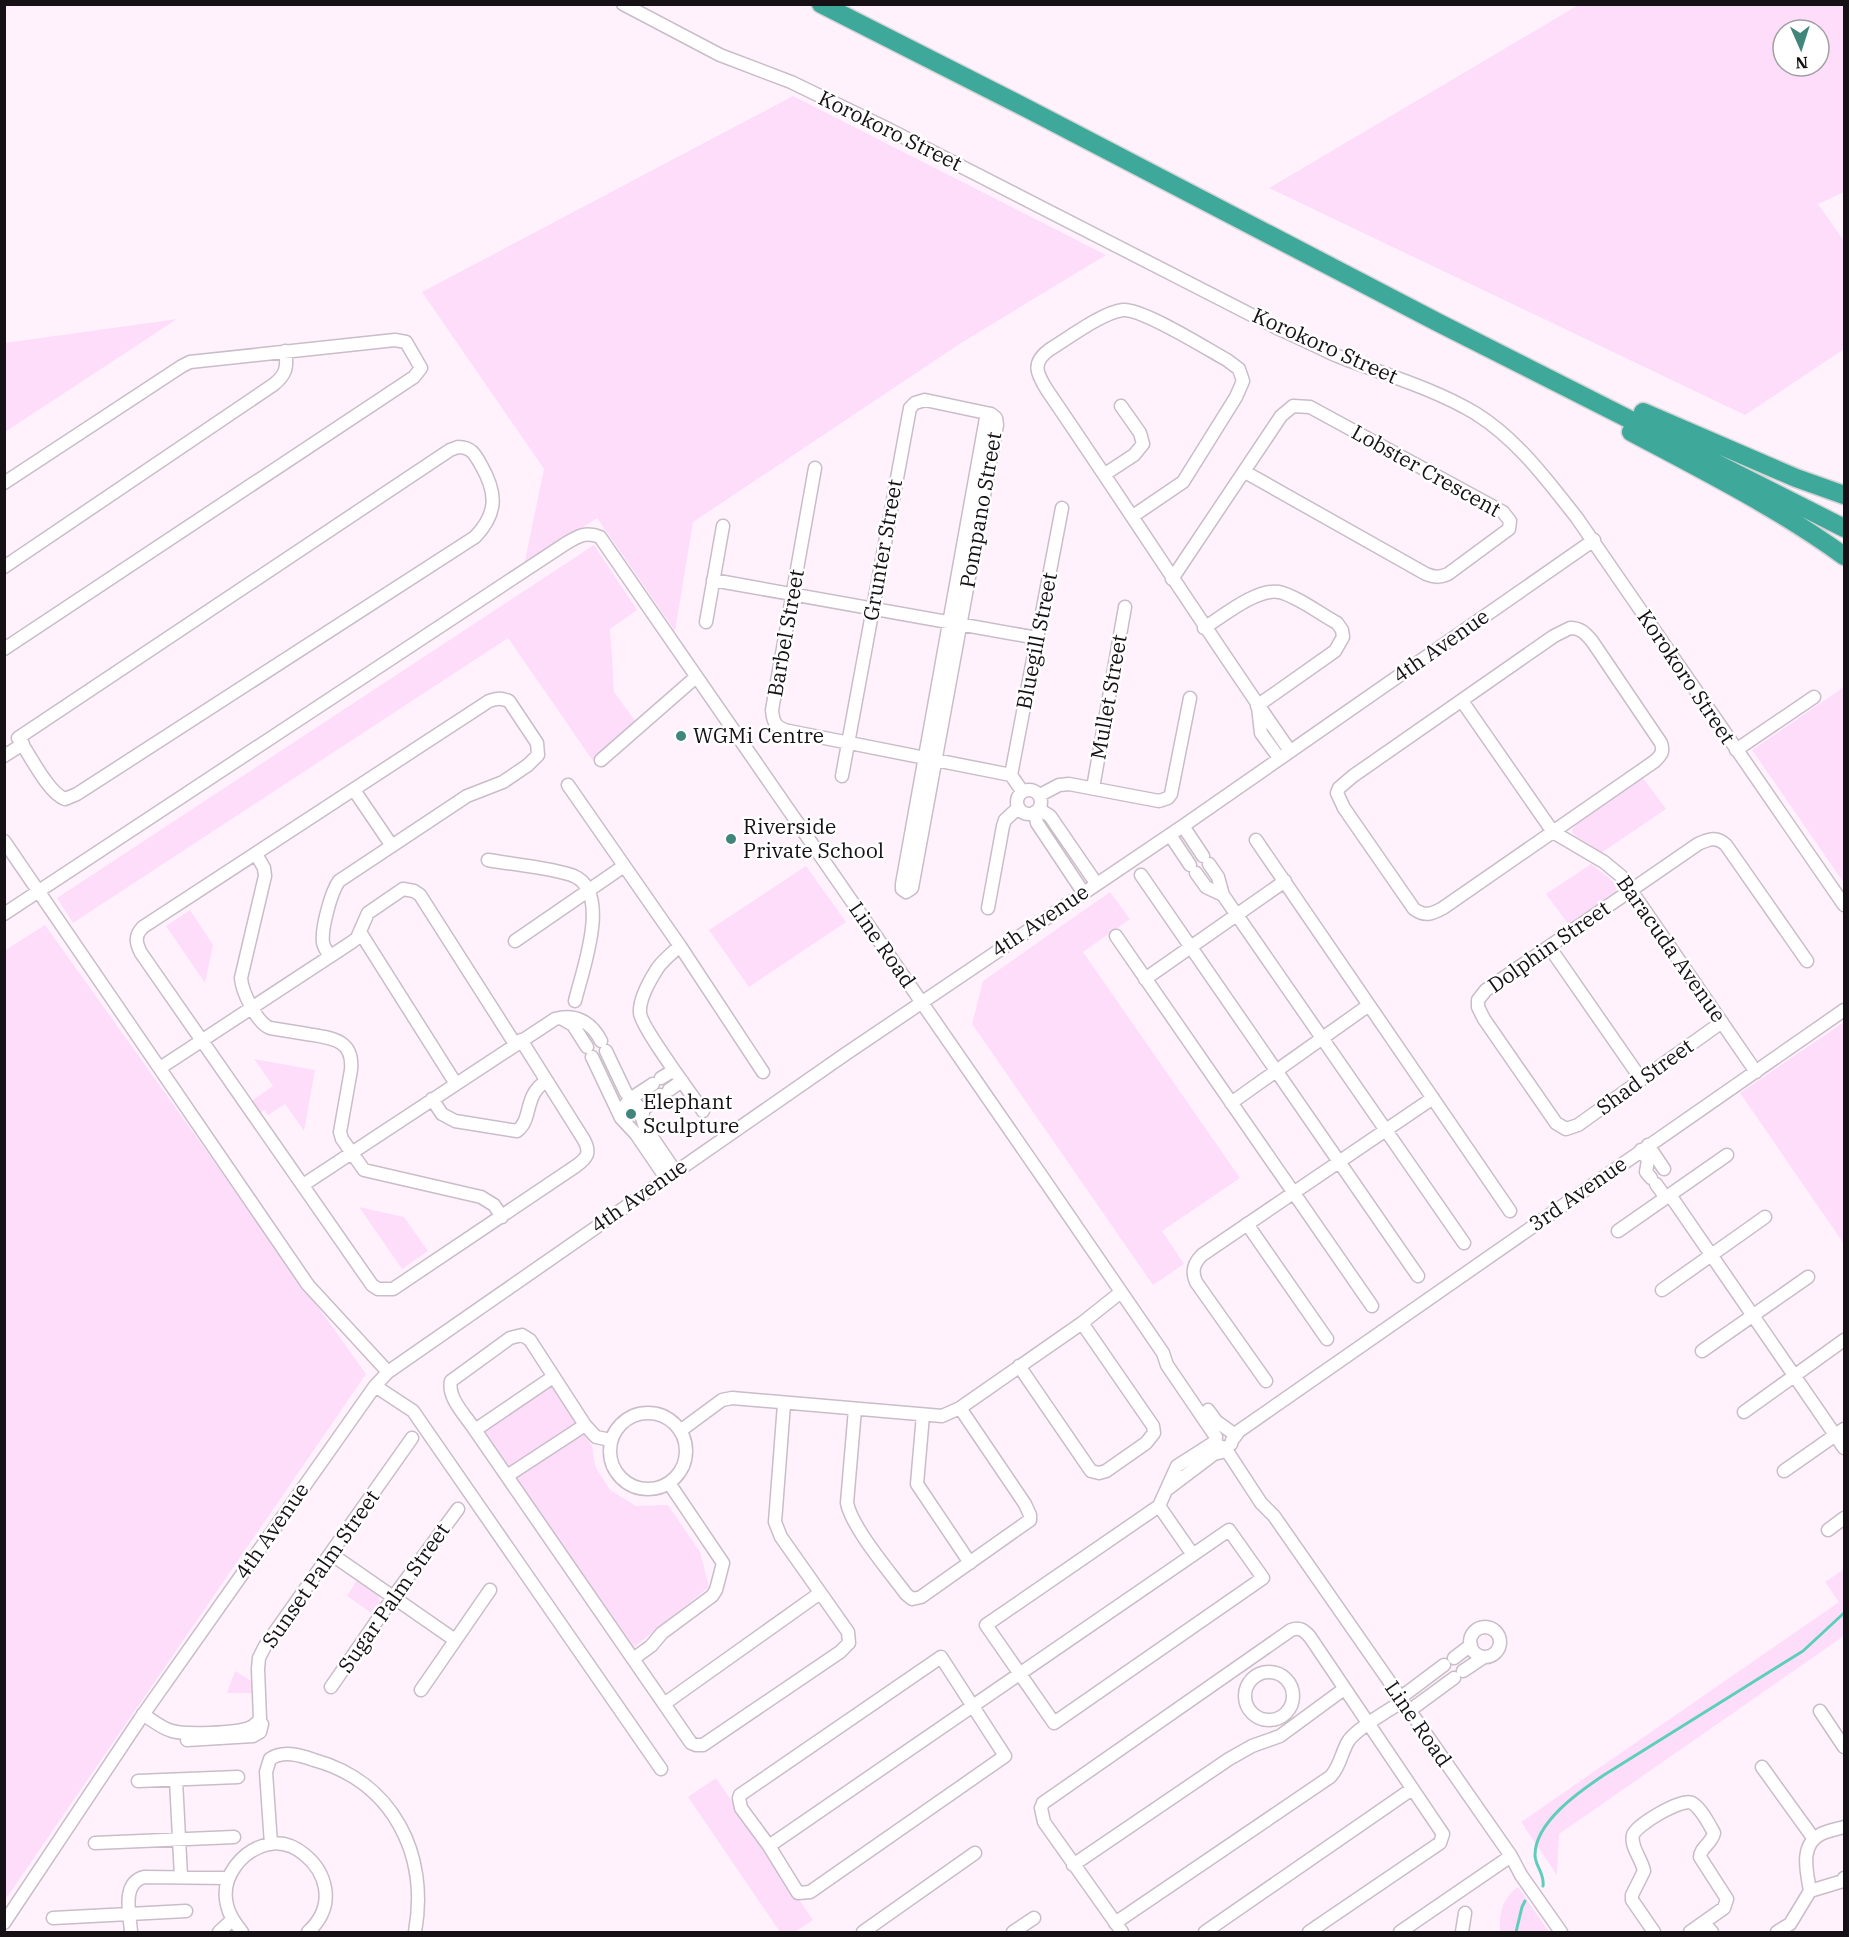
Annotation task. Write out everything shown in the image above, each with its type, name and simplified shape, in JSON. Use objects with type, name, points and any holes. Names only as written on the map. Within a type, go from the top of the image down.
[{"type":"highway","points":[[821,4],[1438,323],[1845,528]]},
{"type":"highway","points":[[1291,245],[1309,260],[1348,283],[1738,489],[1785,516],[1845,556]]},
{"type":"highway","points":[[1438,323],[1484,340],[1642,412],[1787,474],[1845,495]]},
{"type":"street","name":"Korokoro Street","points":[[623,4],[720,55],[791,82],[886,128],[1277,327],[1336,355],[1436,394],[1476,414],[1509,439],[1531,461],[1594,540],[1736,750],[1845,905]]},
{"type":"street","points":[[1133,516],[1177,488],[1189,474],[1243,381],[1239,369],[1227,360],[1141,313],[1124,309],[1106,315],[1041,356],[1037,363],[1041,380],[1133,516],[1204,628],[1290,751]]},
{"type":"street","points":[[4,483],[182,366],[201,360],[402,340],[406,342],[421,368],[414,377],[4,649]]},
{"type":"street","points":[[4,567],[273,385],[286,372],[285,351]]},
{"type":"street","name":"Grunter Street","points":[[842,776],[901,449],[912,404],[925,400],[991,414]]},
{"type":"street","name":"Lobster Crescent","points":[[1172,579],[1285,411],[1293,406],[1305,405],[1503,512],[1510,521],[1509,529],[1448,574],[1434,577],[1245,472]]},
{"type":"street","points":[[1105,474],[1134,455],[1143,444],[1140,433],[1121,406]]},
{"type":"street","name":"Pompano Street","points":[[911,862],[985,451],[986,418],[991,414]]},
{"type":"street","points":[[465,447],[476,455],[490,482],[493,499],[489,520],[475,537],[87,788],[70,798],[60,797],[23,744],[18,738],[450,450],[465,447]]},
{"type":"street","name":"Barbel Street","points":[[815,468],[772,710],[774,722],[782,729],[848,743]]},
{"type":"street","name":"Bluegill Street","points":[[1011,775],[1062,508]]},
{"type":"street","points":[[706,622],[723,526]]},
{"type":"street","name":"Line Road","points":[[39,892],[565,544],[585,534],[600,537],[1163,1353],[1167,1365],[1224,1441],[1261,1503],[1274,1516],[1511,1856],[1521,1875],[1561,1932]]},
{"type":"street","name":"4th Avenue","points":[[4,1923],[141,1716],[375,1386],[388,1372],[670,1175],[1096,883],[1170,835],[1594,540]]},
{"type":"street","points":[[713,580],[1038,638]]},
{"type":"street","points":[[1204,628],[1255,596],[1272,591],[1290,596],[1337,623],[1342,630],[1343,637],[1335,651],[1257,706]]},
{"type":"street","name":"Mullet Street","points":[[1093,788],[1125,606]]},
{"type":"street","points":[[1579,628],[1592,641],[1663,749],[1655,762],[1553,831],[1434,913],[1421,914],[1407,900],[1344,808],[1337,793],[1353,776],[1563,631],[1579,628]]},
{"type":"street","points":[[601,760],[696,677]]},
{"type":"street","points":[[1736,750],[1814,697]]},
{"type":"street","points":[[160,1068],[201,1040],[252,1006],[352,942],[360,932],[368,913],[375,907],[403,889],[414,891],[420,896],[584,1140],[588,1148],[588,1154],[584,1160],[393,1288],[378,1289],[372,1285],[201,1040],[141,953],[136,939],[143,927],[496,698],[509,701],[531,733],[539,749],[538,755],[528,765],[503,782],[467,796],[339,881],[335,886],[323,935],[324,946],[330,956]]},
{"type":"street","points":[[1040,795],[1059,785],[1068,784],[1159,801],[1168,798],[1171,794],[1190,698]]},
{"type":"street","name":"Baracuda Avenue","points":[[1462,701],[1553,831],[1604,862],[1621,876],[1756,1071]]},
{"type":"street","points":[[1257,706],[1261,733],[1279,758]]},
{"type":"street","points":[[848,743],[1011,775],[1022,791]]},
{"type":"street","points":[[4,756],[23,744]]},
{"type":"street","points":[[568,785],[680,946],[763,1072]]},
{"type":"street","points":[[1083,892],[1037,823],[1037,811],[1041,805],[1040,795],[1032,789],[1022,791],[1017,798],[1018,808],[1026,814],[1037,811],[1050,816],[1096,883]]},
{"type":"street","points":[[354,790],[392,846]]},
{"type":"street","points":[[988,908],[1003,826],[1005,820],[1018,808]]},
{"type":"street","points":[[1183,826],[1218,877],[1223,895],[1236,915],[1464,1243]]},
{"type":"street","points":[[1170,835],[1206,887],[1223,895]]},
{"type":"street","name":"Dolphin Street","points":[[1566,1129],[1556,1123],[1480,1013],[1478,1000],[1486,990],[1698,844],[1713,838],[1721,840],[1726,845],[1807,961]]},
{"type":"street","points":[[1256,840],[1510,1211]]},
{"type":"street","points":[[4,841],[308,1285],[388,1372]]},
{"type":"street","points":[[256,854],[264,868],[265,876],[241,978],[241,987],[265,1026],[335,1039],[347,1048],[352,1062],[340,1132],[364,1170],[481,1197],[494,1205],[502,1216]]},
{"type":"street","points":[[488,860],[565,873],[579,880],[589,890],[594,909],[593,927],[575,1001]]},
{"type":"street","points":[[514,941],[624,866]]},
{"type":"street","points":[[1141,875],[1418,1276]]},
{"type":"street","points":[[1145,979],[1285,881]]},
{"type":"street","points":[[4,914],[39,892]]},
{"type":"street","points":[[360,932],[456,1084]]},
{"type":"street","points":[[1116,936],[1372,1306]]},
{"type":"street","points":[[680,946],[656,970],[640,1010],[641,1020],[703,1111]]},
{"type":"street","points":[[1550,948],[1641,1079]]},
{"type":"street","points":[[1231,1103],[1369,1005]]},
{"type":"street","name":"3rd Avenue","points":[[1160,1506],[1177,1467],[1187,1458],[1224,1441],[1314,1380],[1845,1010]]},
{"type":"street","points":[[303,1185],[518,1042],[560,1017],[578,1018],[590,1025],[604,1046],[620,1083],[638,1106],[645,1127],[670,1175]]},
{"type":"street","points":[[560,1017],[573,1025],[590,1052],[621,1118],[670,1175]]},
{"type":"street","name":"Shad Street","points":[[1566,1129],[1578,1125],[1722,1022]]},
{"type":"street","points":[[621,1118],[621,1111],[631,1099],[674,1070]]},
{"type":"street","points":[[432,1099],[442,1114],[455,1121],[517,1131],[524,1124],[532,1094],[546,1081]]},
{"type":"street","points":[[642,1117],[644,1109],[682,1081]]},
{"type":"street","points":[[1266,1381],[1193,1275],[1196,1261],[1433,1098]]},
{"type":"street","points":[[1644,1148],[1666,1172],[1671,1194]]},
{"type":"street","points":[[1644,1148],[1648,1160],[1646,1172],[1653,1181],[1671,1194],[1796,1375],[1840,1432],[1845,1448]]},
{"type":"street","points":[[1618,1231],[1727,1155]]},
{"type":"street","points":[[1662,1290],[1765,1217]]},
{"type":"street","points":[[1247,1224],[1328,1339]]},
{"type":"street","points":[[1702,1351],[1808,1277]]},
{"type":"street","points":[[680,1431],[722,1400],[732,1398],[942,1416],[960,1408],[1082,1323],[1121,1292]]},
{"type":"street","points":[[1019,1366],[1091,1471],[1099,1473],[1106,1471],[1130,1455],[1151,1439],[1154,1433],[1153,1426],[1082,1323]]},
{"type":"street","points":[[611,1440],[596,1437],[585,1425],[530,1340],[522,1335],[510,1338],[451,1381],[452,1396],[664,1704],[691,1743],[703,1745],[846,1648],[849,1643],[848,1632],[781,1537],[775,1522],[784,1404]]},
{"type":"street","points":[[1744,1412],[1845,1340]]},
{"type":"street","points":[[475,1430],[553,1377]]},
{"type":"street","points":[[375,1386],[413,1411],[661,1770]]},
{"type":"street","points":[[855,1409],[848,1509],[906,1594],[912,1599],[921,1597],[1027,1523],[1030,1515],[1025,1504],[960,1408]]},
{"type":"street","points":[[642,1414],[664,1417],[680,1431],[685,1445],[685,1459],[679,1472],[669,1483],[647,1489],[639,1488],[619,1477],[611,1463],[611,1440],[623,1422],[642,1414]]},
{"type":"street","points":[[923,1415],[917,1484],[970,1563]]},
{"type":"street","points":[[507,1476],[585,1425]]},
{"type":"street","points":[[1784,1470],[1840,1432]]},
{"type":"street","name":"Sunset Palm Street","points":[[141,1716],[172,1731],[204,1732],[255,1726],[260,1719],[259,1658],[273,1633],[412,1438]]},
{"type":"street","points":[[633,1659],[651,1646],[662,1633],[712,1596],[716,1590],[723,1563],[669,1483]]},
{"type":"street","points":[[769,1846],[973,1705],[1020,1673],[1193,1555],[1229,1530],[1263,1578],[1054,1723],[1020,1673],[986,1625],[1160,1506],[1193,1555]]},
{"type":"street","name":"Sugar Palm Street","points":[[331,1687],[458,1509]]},
{"type":"street","points":[[1828,1530],[1845,1518]]},
{"type":"street","points":[[331,1554],[455,1640]]},
{"type":"street","points":[[421,1690],[490,1590]]},
{"type":"street","points":[[664,1704],[820,1593]]},
{"type":"street","points":[[1309,1932],[1440,1843],[1443,1834],[1369,1725],[1344,1689],[1310,1637],[1301,1629],[1291,1630],[1043,1803],[1041,1808],[1044,1822],[1119,1928],[1330,1777],[1336,1770],[1349,1740],[1358,1731],[1369,1725],[1404,1703],[1458,1674],[1484,1657],[1494,1654],[1500,1647],[1501,1641],[1496,1630],[1488,1627],[1479,1628],[1472,1635],[1471,1645],[1475,1652],[1484,1657]]},
{"type":"street","points":[[1404,1703],[1449,1661],[1471,1645]]},
{"type":"street","points":[[941,1657],[973,1705],[1005,1756],[810,1892],[798,1893],[769,1846],[741,1808],[740,1795],[941,1657]]},
{"type":"street","points":[[1246,1661],[1255,1677]]},
{"type":"street","points":[[1269,1672],[1284,1677],[1289,1682],[1293,1697],[1292,1704],[1285,1713],[1274,1719],[1266,1719],[1252,1712],[1245,1698],[1249,1683],[1255,1677],[1269,1672]]},
{"type":"street","points":[[1073,1865],[1229,1759],[1252,1746],[1280,1736],[1344,1689]]},
{"type":"street","points":[[1820,1712],[1845,1748]]},
{"type":"street","points":[[1285,1713],[1293,1726]]},
{"type":"street","points":[[271,1844],[266,1772],[270,1759],[276,1755],[300,1755],[349,1773],[366,1785],[392,1812],[411,1849],[417,1869],[419,1894],[416,1932]]},
{"type":"street","points":[[1762,1767],[1814,1839]]},
{"type":"street","points":[[138,1781],[238,1777]]},
{"type":"street","points":[[176,1780],[181,1877]]},
{"type":"street","points":[[1205,1932],[1412,1789]]},
{"type":"street","points":[[1654,1932],[1632,1900],[1632,1895],[1644,1870],[1633,1845],[1633,1836],[1638,1827],[1679,1803],[1688,1801],[1694,1803],[1714,1833],[1713,1840],[1700,1853],[1700,1857],[1727,1899],[1724,1908],[1708,1928],[1690,1932]]},
{"type":"street","points":[[1777,1932],[1793,1928],[1810,1891],[1804,1860],[1814,1839],[1845,1827]]},
{"type":"street","points":[[95,1843],[234,1837]]},
{"type":"street","points":[[241,1932],[232,1920],[226,1904],[228,1878],[242,1857],[271,1844],[290,1847],[304,1854],[316,1864],[324,1879],[326,1894],[324,1910],[316,1925],[308,1932]]},
{"type":"street","points":[[863,1932],[975,1853]]},
{"type":"street","points":[[1400,1932],[1511,1856]]},
{"type":"street","points":[[131,1932],[129,1890],[137,1879],[144,1877],[228,1878]]},
{"type":"street","points":[[1810,1891],[1844,1880]]},
{"type":"street","points":[[53,1918],[186,1911]]},
{"type":"street","points":[[1462,1932],[1465,1913]]},
{"type":"street","points":[[1013,1932],[1034,1918]]},
{"type":"street","points":[[219,1932],[232,1920]]},
{"type":"shaded area","points":[[1580,4],[1844,5],[1844,192],[1818,204],[1844,241],[1844,349],[1745,415],[1269,188]]},
{"type":"shaded area","points":[[793,96],[1106,255],[961,343],[693,522],[675,631],[597,518],[524,565],[544,469],[422,292]]},
{"type":"shaded area","points":[[177,319],[5,432],[5,343]]},
{"type":"shaded area","points":[[594,545],[637,610],[610,629],[614,692],[636,722],[593,761],[508,638],[73,923],[57,898]]},
{"type":"shaded area","points":[[1844,687],[1844,883],[1752,750]]},
{"type":"shaded area","points":[[1643,778],[1666,809],[1601,853],[1573,834],[1572,830],[1576,825]]},
{"type":"shaded area","points":[[1591,864],[1614,882],[1617,887],[1615,893],[1569,925],[1546,894]]},
{"type":"shaded area","points":[[806,866],[846,922],[749,987],[709,930]]},
{"type":"shaded area","points":[[1110,892],[1130,919],[1083,952],[1240,1178],[1162,1231],[1184,1264],[1153,1285],[972,1024],[983,981]]},
{"type":"shaded area","points":[[190,910],[213,945],[205,983],[166,926]]},
{"type":"shaded area","points":[[45,925],[366,1374],[5,1900],[4,951]]},
{"type":"shaded area","points":[[1844,1022],[1844,1244],[1740,1093]]},
{"type":"shaded area","points":[[254,1059],[315,1070],[304,1131],[285,1104],[268,1115],[264,1110],[258,1114],[250,1102],[273,1086]]},
{"type":"shaded area","points":[[359,1207],[404,1217],[428,1251],[402,1269]]},
{"type":"shaded area","points":[[551,1385],[577,1423],[510,1468],[484,1430]]},
{"type":"shaded area","points":[[583,1432],[592,1446],[595,1466],[610,1490],[636,1506],[668,1505],[700,1552],[709,1587],[633,1648],[516,1477]]},
{"type":"shaded area","points":[[1844,1569],[1844,1636],[1559,1834],[1557,1875],[1521,1822],[1839,1602],[1825,1582]]},
{"type":"shaded area","points":[[357,1580],[373,1590],[379,1598],[380,1603],[374,1615],[347,1596]]},
{"type":"shaded area","points":[[235,1671],[253,1682],[254,1693],[227,1693]]},
{"type":"shaded area","points":[[716,1778],[813,1920],[795,1932],[780,1932],[688,1797]]},
{"type":"shaded area","points":[[1518,1887],[1549,1932],[1500,1932],[1500,1919],[1505,1901]]},
{"type":"waterway","points":[[1543,1886],[1543,1878],[1535,1859],[1537,1843],[1551,1819],[1572,1799],[1604,1775],[1803,1651],[1844,1613]]},
{"type":"waterway","points":[[1516,1932],[1525,1901]]},
{"type":"place","name":"WGMi Centre","points":[[681,736]]},
{"type":"place","name":"Riverside Private School","points":[[731,839]]},
{"type":"place","name":"Elephant Sculpture","points":[[631,1114]]}]
